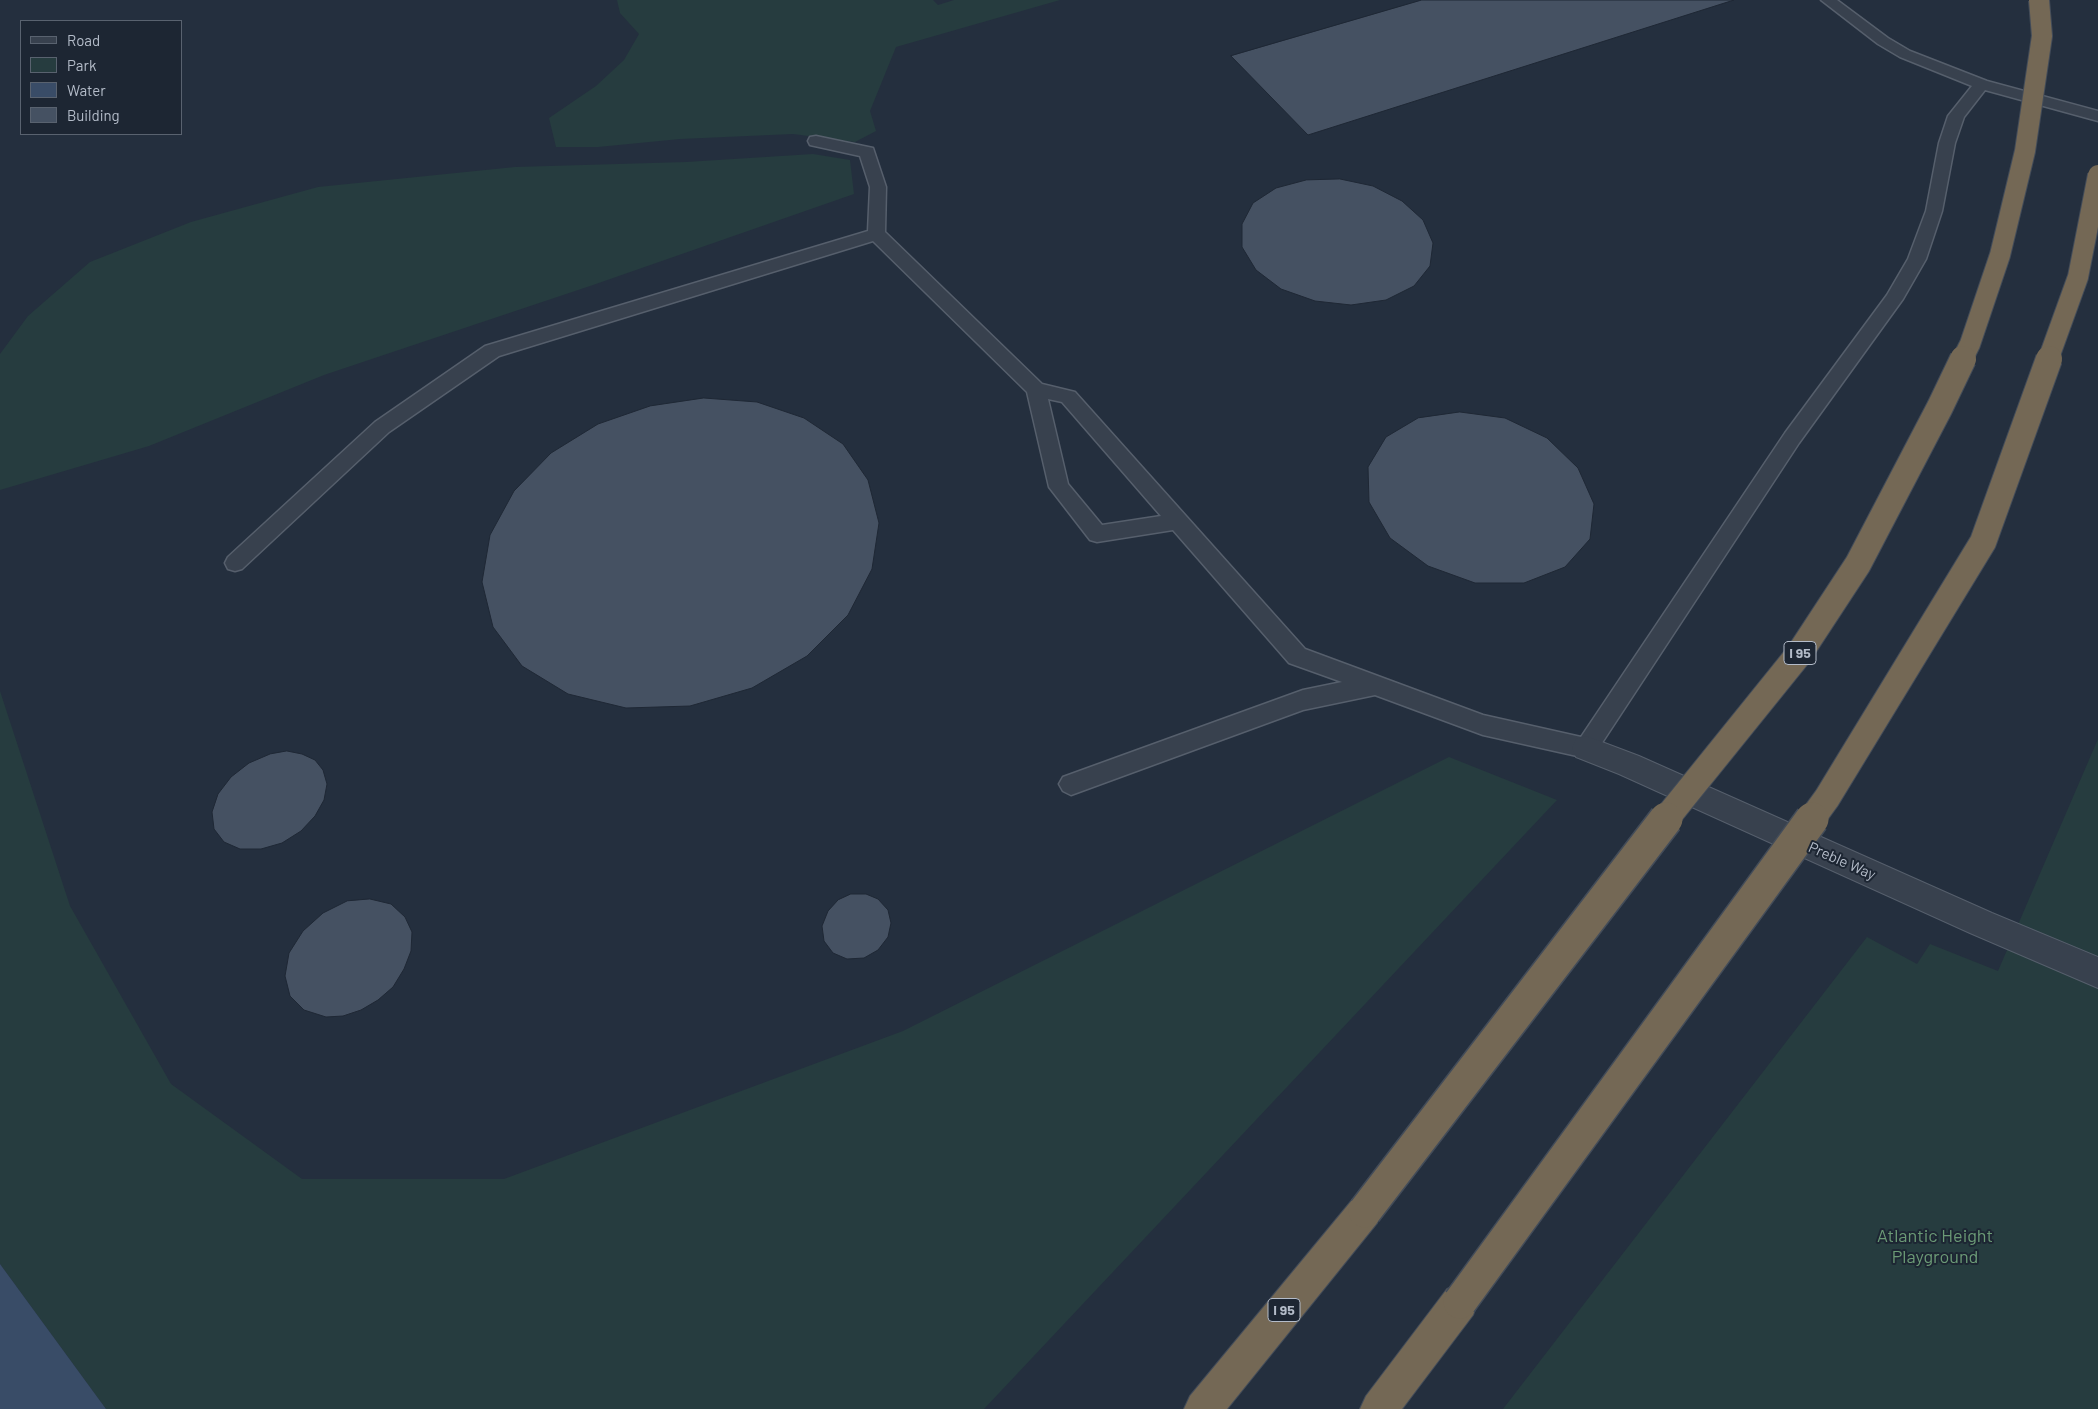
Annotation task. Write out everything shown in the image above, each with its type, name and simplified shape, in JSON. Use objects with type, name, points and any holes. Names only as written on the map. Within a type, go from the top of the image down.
[{"type":"highway","name":"I 95","points":[[1203,1409],[1365,1211],[1652,837],[1799,654],[1858,564],[1940,407],[1970,344],[2000,256],[2025,151],[2042,36],[2039,0]]},
{"type":"highway","points":[[1379,1409],[1466,1294],[1827,798],[1983,542],[2078,277],[2098,175]]},
{"type":"street","name":"Preble Way","points":[[1586,748],[1629,765],[1981,923],[2098,973]]},
{"type":"lane","points":[[1828,0],[1882,41],[1905,54],[1982,84],[2098,116]]},
{"type":"lane","points":[[816,140],[867,152],[878,187],[876,234],[1036,389],[1068,397],[1297,656],[1483,725],[1586,748],[1792,438],[1894,299],[1917,259],[1932,219],[1948,143],[1956,116],[1982,84]]},
{"type":"lane","points":[[235,563],[382,427],[492,351],[876,234]]},
{"type":"lane","points":[[1036,389],[1059,487],[1097,534],[1178,521]]},
{"type":"lane","points":[[1071,784],[1303,700],[1376,685]]},
{"type":"green space","points":[[617,0],[933,0],[938,5],[954,0],[1060,0],[896,47],[870,111],[876,131],[855,142],[793,134],[680,139],[598,147],[556,147],[549,118],[596,86],[624,60],[639,34],[620,13]]},
{"type":"green space","points":[[813,154],[850,160],[854,194],[593,285],[324,375],[149,446],[0,490],[0,354],[28,316],[90,262],[191,222],[318,187],[515,167],[686,162]]},
{"type":"green space","points":[[0,691],[70,906],[171,1084],[302,1179],[504,1179],[903,1031],[1449,757],[1557,800],[984,1409],[106,1409],[0,1264]]},
{"type":"green space","name":"Atlantic Height Playground","points":[[2098,739],[2098,1409],[1503,1409],[1867,937],[1917,964],[1930,944],[1998,971]]},
{"type":"water","points":[[0,1264],[106,1409],[0,1409]]},
{"type":"building","points":[[1422,0],[1734,0],[1308,135],[1231,56]]},
{"type":"building","points":[[1340,179],[1373,186],[1402,201],[1423,220],[1433,243],[1430,266],[1414,286],[1386,300],[1351,305],[1315,301],[1281,289],[1256,270],[1242,247],[1242,224],[1253,203],[1276,188],[1306,180]]},
{"type":"building","points":[[704,398],[757,402],[804,418],[843,444],[868,480],[879,523],[872,569],[848,615],[807,656],[752,688],[690,706],[626,708],[568,694],[522,666],[493,627],[482,582],[490,535],[514,491],[551,453],[598,424],[650,406]]},
{"type":"building","points":[[1460,412],[1505,418],[1547,438],[1578,468],[1594,504],[1590,539],[1565,567],[1524,583],[1475,583],[1428,566],[1390,538],[1369,502],[1368,467],[1386,437],[1418,418]]},
{"type":"building","points":[[287,751],[302,754],[315,760],[323,770],[327,784],[324,800],[315,816],[301,831],[282,843],[261,849],[240,849],[224,842],[214,829],[212,812],[218,794],[231,777],[249,763],[270,754]]},
{"type":"building","points":[[851,894],[866,894],[878,899],[888,910],[891,923],[888,937],[878,950],[864,958],[847,959],[833,953],[824,941],[822,926],[828,911],[838,900]]},
{"type":"building","points":[[370,899],[391,904],[405,917],[412,932],[411,951],[404,969],[393,987],[378,1000],[361,1010],[343,1016],[326,1017],[304,1010],[290,996],[285,976],[289,953],[303,931],[323,913],[347,901]]}]
